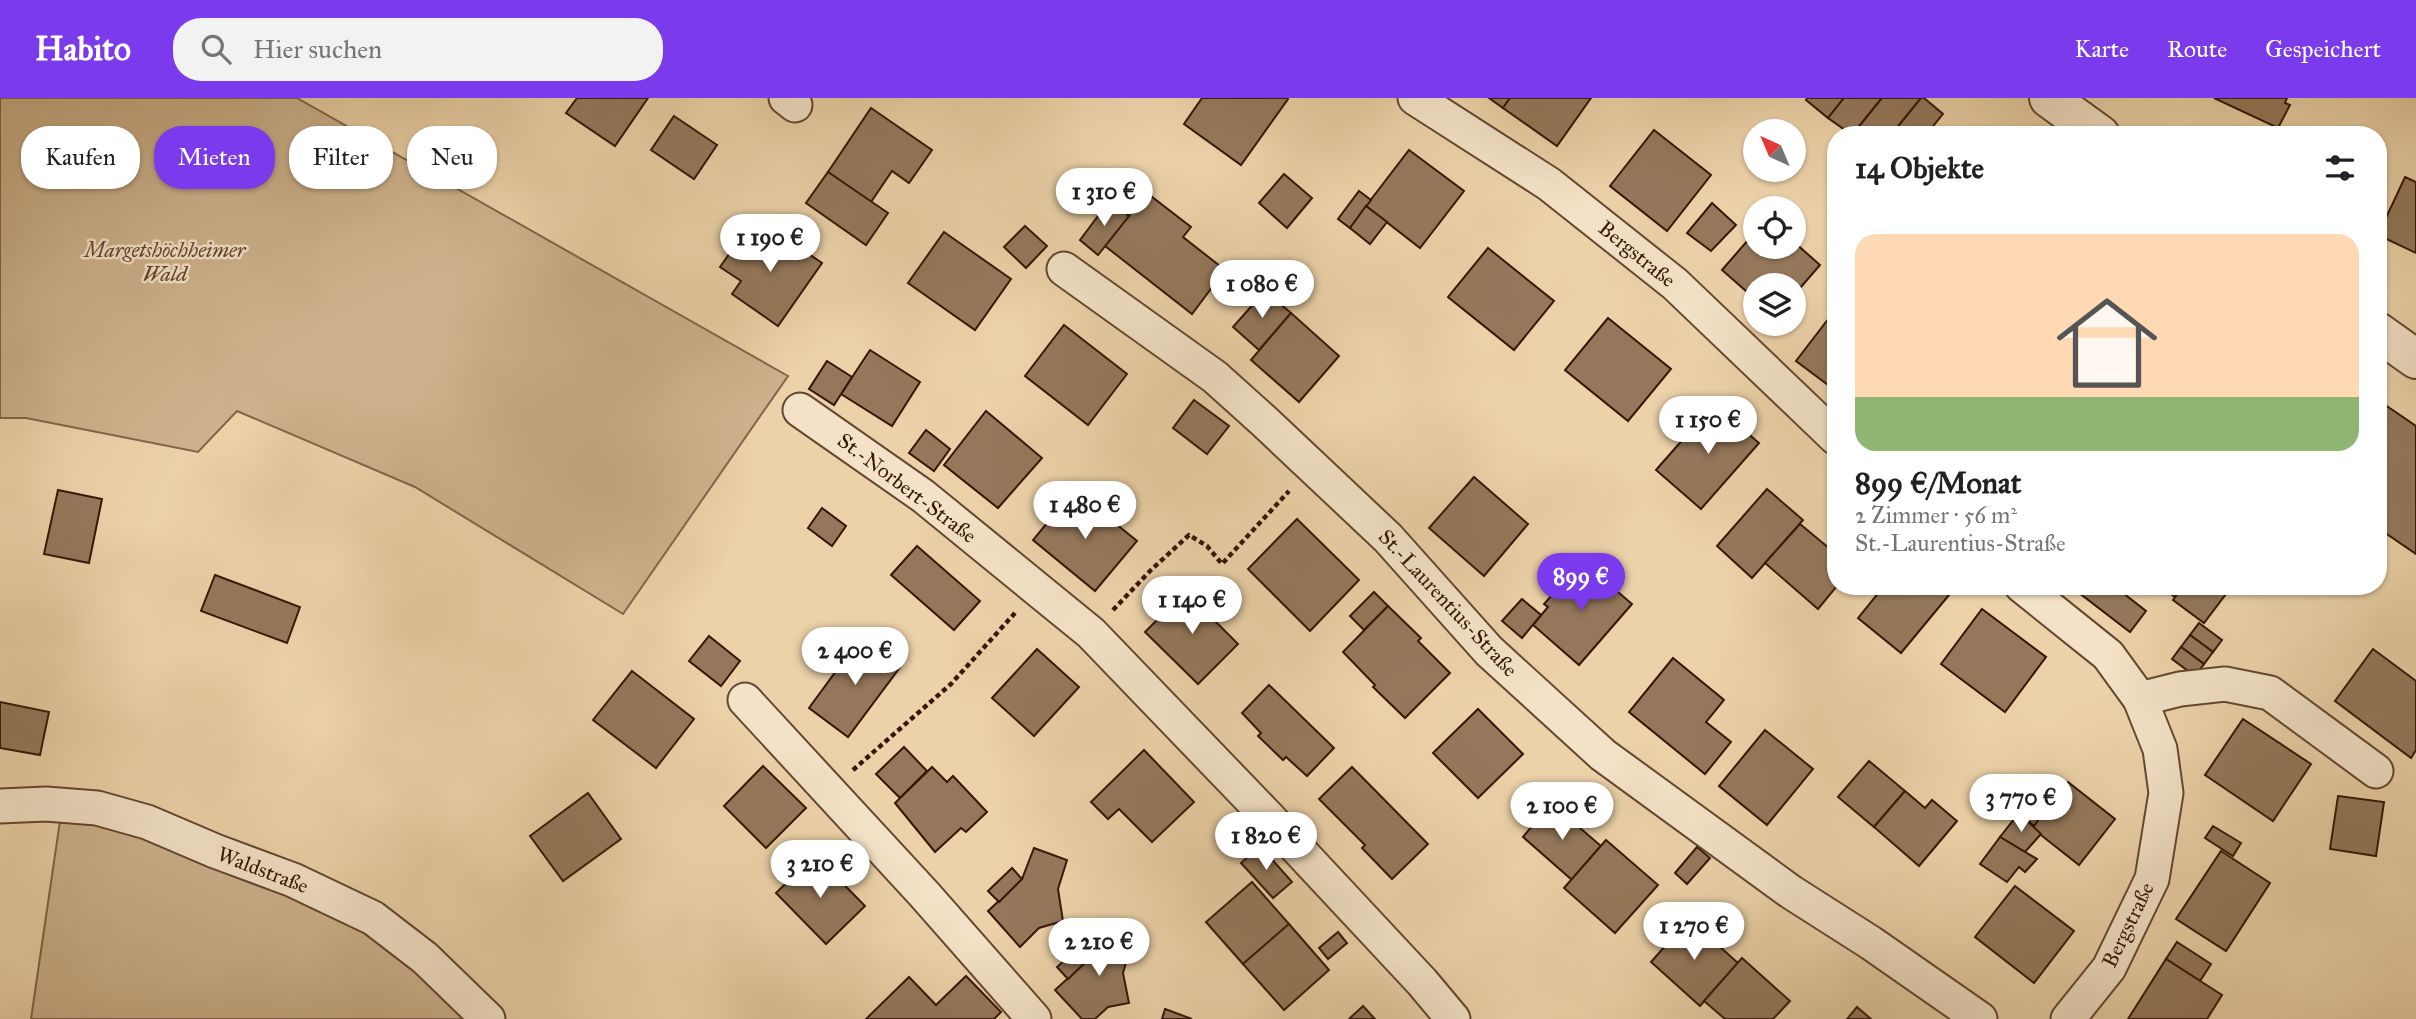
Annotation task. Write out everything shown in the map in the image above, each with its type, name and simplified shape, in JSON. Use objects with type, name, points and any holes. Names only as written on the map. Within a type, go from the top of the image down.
[{"type":"street","name":"Bergstraße","points":[[1415,98],[1549,184],[1675,284],[1827,429]]},
{"type":"street","points":[[2049,98],[2088,126]]},
{"type":"street","name":"St.-Laurentius-Straße","points":[[1064,269],[1215,377],[1388,538],[1489,651],[1603,755],[1791,892],[1871,943],[1980,1019]]},
{"type":"street","points":[[2387,338],[2416,359]]},
{"type":"street","name":"St.-Norbert-Straße","points":[[800,410],[923,496],[1091,634],[1278,828],[1422,982],[1452,1019]]},
{"type":"street","name":"Bergstraße","points":[[2033,595],[2108,655],[2140,699],[2160,749],[2166,793],[2152,879],[2109,968],[2068,1019]]},
{"type":"street","points":[[2140,699],[2180,689],[2225,684],[2270,693],[2376,771]]},
{"type":"street","points":[[745,700],[924,894],[1034,1019]]},
{"type":"street","name":"Waldstraße","points":[[0,806],[46,804],[97,808],[147,822],[293,880],[373,918],[425,958],[488,1019]]},
{"type":"path","points":[[1091,634],[1151,570],[1189,535],[1207,546],[1222,564],[1312,466]]},
{"type":"path","points":[[829,791],[951,684],[1036,587]]},
{"type":"green space","name":"Margetshöchheimer Wald","points":[[0,98],[297,98],[346,126],[289,126],[289,189],[393,189],[393,152],[407,160],[407,189],[458,189],[788,376],[623,614],[415,487],[237,411],[198,452],[26,418],[0,418]]},
{"type":"green space","points":[[61,814],[139,832],[279,891],[384,941],[472,1019],[31,1019]]},
{"type":"building","points":[[577,98],[648,98],[615,146],[566,113]]},
{"type":"building","points":[[1202,98],[1288,99],[1241,165],[1184,124]]},
{"type":"building","points":[[1489,98],[1510,98],[1503,108]]},
{"type":"building","points":[[1510,98],[1591,98],[1557,146],[1503,108]]},
{"type":"building","points":[[1844,98],[1828,118],[1806,100]]},
{"type":"building","points":[[1844,98],[1882,98],[1859,126],[1839,126],[1828,118]]},
{"type":"building","points":[[1882,98],[1921,98],[1898,126],[1859,126]]},
{"type":"building","points":[[1921,98],[1943,114],[1933,126],[1898,126]]},
{"type":"building","points":[[2214,98],[2287,98],[2285,103],[2290,105],[2279,126]]},
{"type":"building","points":[[871,108],[932,150],[909,183],[892,171],[871,202],[828,172]]},
{"type":"building","points":[[674,116],[717,145],[694,179],[651,150]]},
{"type":"building","points":[[1654,130],[1711,175],[1667,231],[1610,186]]},
{"type":"building","points":[[1409,150],[1464,191],[1420,248],[1366,206]]},
{"type":"building","points":[[828,172],[888,213],[866,245],[806,203]]},
{"type":"building","points":[[1284,174],[1312,198],[1287,228],[1259,203]]},
{"type":"building","points":[[2405,177],[2416,182],[2416,253],[2387,239],[2387,216]]},
{"type":"building","points":[[1359,191],[1371,200],[1350,228],[1338,219]]},
{"type":"building","points":[[1147,193],[1191,227],[1183,237],[1225,270],[1192,314],[1105,246]]},
{"type":"building","points":[[1110,200],[1129,216],[1098,255],[1080,240]]},
{"type":"building","points":[[1712,203],[1736,225],[1711,251],[1687,233]]},
{"type":"building","points":[[1366,206],[1387,222],[1370,244],[1350,228]]},
{"type":"building","points":[[1025,226],[1047,246],[1026,268],[1004,247]]},
{"type":"building","points":[[774,230],[822,263],[778,326],[732,294],[741,281],[720,267],[744,233],[763,246]]},
{"type":"building","points":[[944,232],[1011,279],[975,330],[908,283]]},
{"type":"building","points":[[1743,246],[1743,259],[1806,259],[1806,253],[1820,265],[1806,281],[1806,273],[1743,273],[1743,288],[1722,270]]},
{"type":"building","points":[[1488,248],[1554,301],[1514,350],[1448,297]]},
{"type":"building","points":[[1265,291],[1291,313],[1259,350],[1233,327]]},
{"type":"building","points":[[1291,313],[1339,356],[1299,402],[1251,360]]},
{"type":"building","points":[[1608,318],[1671,369],[1628,421],[1565,370]]},
{"type":"building","points":[[1827,321],[1827,384],[1796,361]]},
{"type":"building","points":[[1064,325],[1127,374],[1088,425],[1025,376]]},
{"type":"building","points":[[870,350],[920,382],[892,426],[841,394]]},
{"type":"building","points":[[827,361],[852,377],[834,405],[809,389]]},
{"type":"building","points":[[1194,400],[1229,426],[1207,454],[1173,428]]},
{"type":"building","points":[[1714,404],[1759,443],[1701,509],[1656,470]]},
{"type":"building","points":[[2387,406],[2416,426],[2416,554],[2387,534]]},
{"type":"building","points":[[986,411],[1042,458],[998,508],[944,465]]},
{"type":"building","points":[[926,430],[950,449],[934,471],[909,453]]},
{"type":"building","points":[[1474,477],[1528,524],[1484,576],[1429,528]]},
{"type":"building","points":[[1767,489],[1803,520],[1752,578],[1717,546]]},
{"type":"building","points":[[58,490],[102,499],[89,563],[44,554]]},
{"type":"building","points":[[1074,490],[1137,541],[1095,591],[1033,540]]},
{"type":"building","points":[[822,508],[846,526],[832,546],[808,528]]},
{"type":"building","points":[[1297,519],[1359,580],[1310,631],[1248,569]]},
{"type":"building","points":[[1800,524],[1827,546],[1827,595],[1830,595],[1818,609],[1765,563]]},
{"type":"building","points":[[917,546],[980,601],[954,630],[891,575]]},
{"type":"building","points":[[1582,561],[1632,604],[1579,665],[1533,625],[1548,607],[1544,604]]},
{"type":"building","points":[[215,575],[300,607],[287,643],[201,611]]},
{"type":"building","points":[[1189,588],[1214,614],[1211,617],[1238,644],[1198,684],[1145,632]]},
{"type":"building","points":[[1374,592],[1388,606],[1364,630],[1350,616]]},
{"type":"building","points":[[1877,595],[1949,595],[1901,653],[1858,618]]},
{"type":"building","points":[[2082,595],[2126,595],[2146,611],[2130,632]]},
{"type":"building","points":[[2177,595],[2225,595],[2204,623],[2173,600]]},
{"type":"building","points":[[1522,599],[1541,615],[1522,638],[1502,621]]},
{"type":"building","points":[[1388,606],[1421,638],[1418,641],[1450,673],[1405,718],[1343,652]]},
{"type":"building","points":[[1982,609],[2046,657],[2005,712],[1941,664]]},
{"type":"building","points":[[2199,623],[2222,640],[2213,652],[2190,635]]},
{"type":"building","points":[[2190,635],[2213,652],[2204,664],[2181,647]]},
{"type":"building","points":[[709,636],[740,661],[721,686],[689,661]]},
{"type":"building","points":[[861,637],[901,666],[848,737],[809,708]]},
{"type":"building","points":[[2181,647],[2204,664],[2195,676],[2172,659]]},
{"type":"building","points":[[1037,649],[1079,687],[1034,736],[992,698]]},
{"type":"building","points":[[2373,649],[2416,681],[2416,750],[2411,758],[2335,701]]},
{"type":"building","points":[[1673,658],[1724,700],[1706,722],[1731,742],[1705,774],[1629,712]]},
{"type":"building","points":[[632,671],[694,719],[656,768],[593,720]]},
{"type":"building","points":[[1269,685],[1334,748],[1307,776],[1286,757],[1283,760],[1258,736],[1261,733],[1242,713]]},
{"type":"building","points":[[0,702],[49,712],[40,755],[0,748]]},
{"type":"building","points":[[1478,709],[1523,754],[1478,798],[1433,753]]},
{"type":"building","points":[[2243,719],[2311,764],[2273,821],[2205,775]]},
{"type":"building","points":[[1765,730],[1813,769],[1767,825],[1719,786]]},
{"type":"building","points":[[904,747],[927,771],[900,798],[876,774]]},
{"type":"building","points":[[1144,750],[1194,802],[1152,842],[1119,809],[1108,819],[1091,802]]},
{"type":"building","points":[[1869,761],[1905,791],[1874,827],[1838,797]]},
{"type":"building","points":[[763,766],[806,808],[766,848],[724,806]]},
{"type":"building","points":[[932,767],[947,782],[953,776],[987,812],[966,832],[961,828],[935,852],[895,803]]},
{"type":"building","points":[[1352,767],[1428,844],[1392,879],[1362,848],[1365,845],[1319,799]]},
{"type":"building","points":[[2068,782],[2115,819],[2079,865],[2032,828]]},
{"type":"building","points":[[1905,791],[1925,808],[1932,800],[1957,821],[1919,866],[1874,827]]},
{"type":"building","points":[[588,793],[621,839],[563,881],[530,836]]},
{"type":"building","points":[[2338,796],[2384,802],[2376,856],[2330,849]]},
{"type":"building","points":[[2028,801],[2043,813],[2034,826],[2019,813]]},
{"type":"building","points":[[1551,803],[1601,846],[1572,880],[1523,837]]},
{"type":"building","points":[[2019,813],[2041,834],[2025,852],[2000,837]]},
{"type":"building","points":[[2213,826],[2241,843],[2233,856],[2205,838]]},
{"type":"building","points":[[2000,837],[2037,859],[2025,872],[2019,867],[2007,882],[1980,864]]},
{"type":"building","points":[[1606,840],[1658,885],[1615,933],[1564,888]]},
{"type":"building","points":[[1260,846],[1292,882],[1273,898],[1241,863]]},
{"type":"building","points":[[1697,847],[1710,858],[1687,884],[1675,873]]},
{"type":"building","points":[[1034,848],[1067,860],[1058,889],[1063,921],[1039,928],[1020,947],[988,911],[1022,879]]},
{"type":"building","points":[[2221,851],[2270,883],[2226,951],[2176,919]]},
{"type":"building","points":[[815,855],[865,906],[826,944],[776,893]]},
{"type":"building","points":[[1012,868],[1022,879],[999,902],[988,891]]},
{"type":"building","points":[[1252,882],[1289,924],[1243,964],[1206,922]]},
{"type":"building","points":[[2015,886],[2074,931],[2034,983],[1975,937]]},
{"type":"building","points":[[1689,919],[1738,963],[1700,1006],[1651,962]]},
{"type":"building","points":[[1289,924],[1329,970],[1284,1010],[1243,964]]},
{"type":"building","points":[[1100,928],[1132,942],[1123,973],[1129,1003],[1108,1007],[1095,1019],[1082,1019],[1055,990],[1090,958]]},
{"type":"building","points":[[1338,932],[1347,943],[1328,959],[1319,948]]},
{"type":"building","points":[[2177,942],[2211,964],[2200,981],[2166,959]]},
{"type":"building","points":[[1080,947],[1090,958],[1068,979],[1057,967]]},
{"type":"building","points":[[1742,958],[1790,1001],[1773,1019],[1725,1019],[1704,1001]]},
{"type":"building","points":[[2166,959],[2222,995],[2207,1019],[2128,1019]]},
{"type":"building","points":[[966,976],[1001,1012],[994,1019],[866,1019],[909,977],[936,1005]]},
{"type":"building","points":[[1363,1006],[1375,1019],[1349,1019]]},
{"type":"building","points":[[1857,1007],[1871,1019],[1847,1019]]},
{"type":"building","points":[[1165,1009],[1192,1019],[1162,1019]]}]
